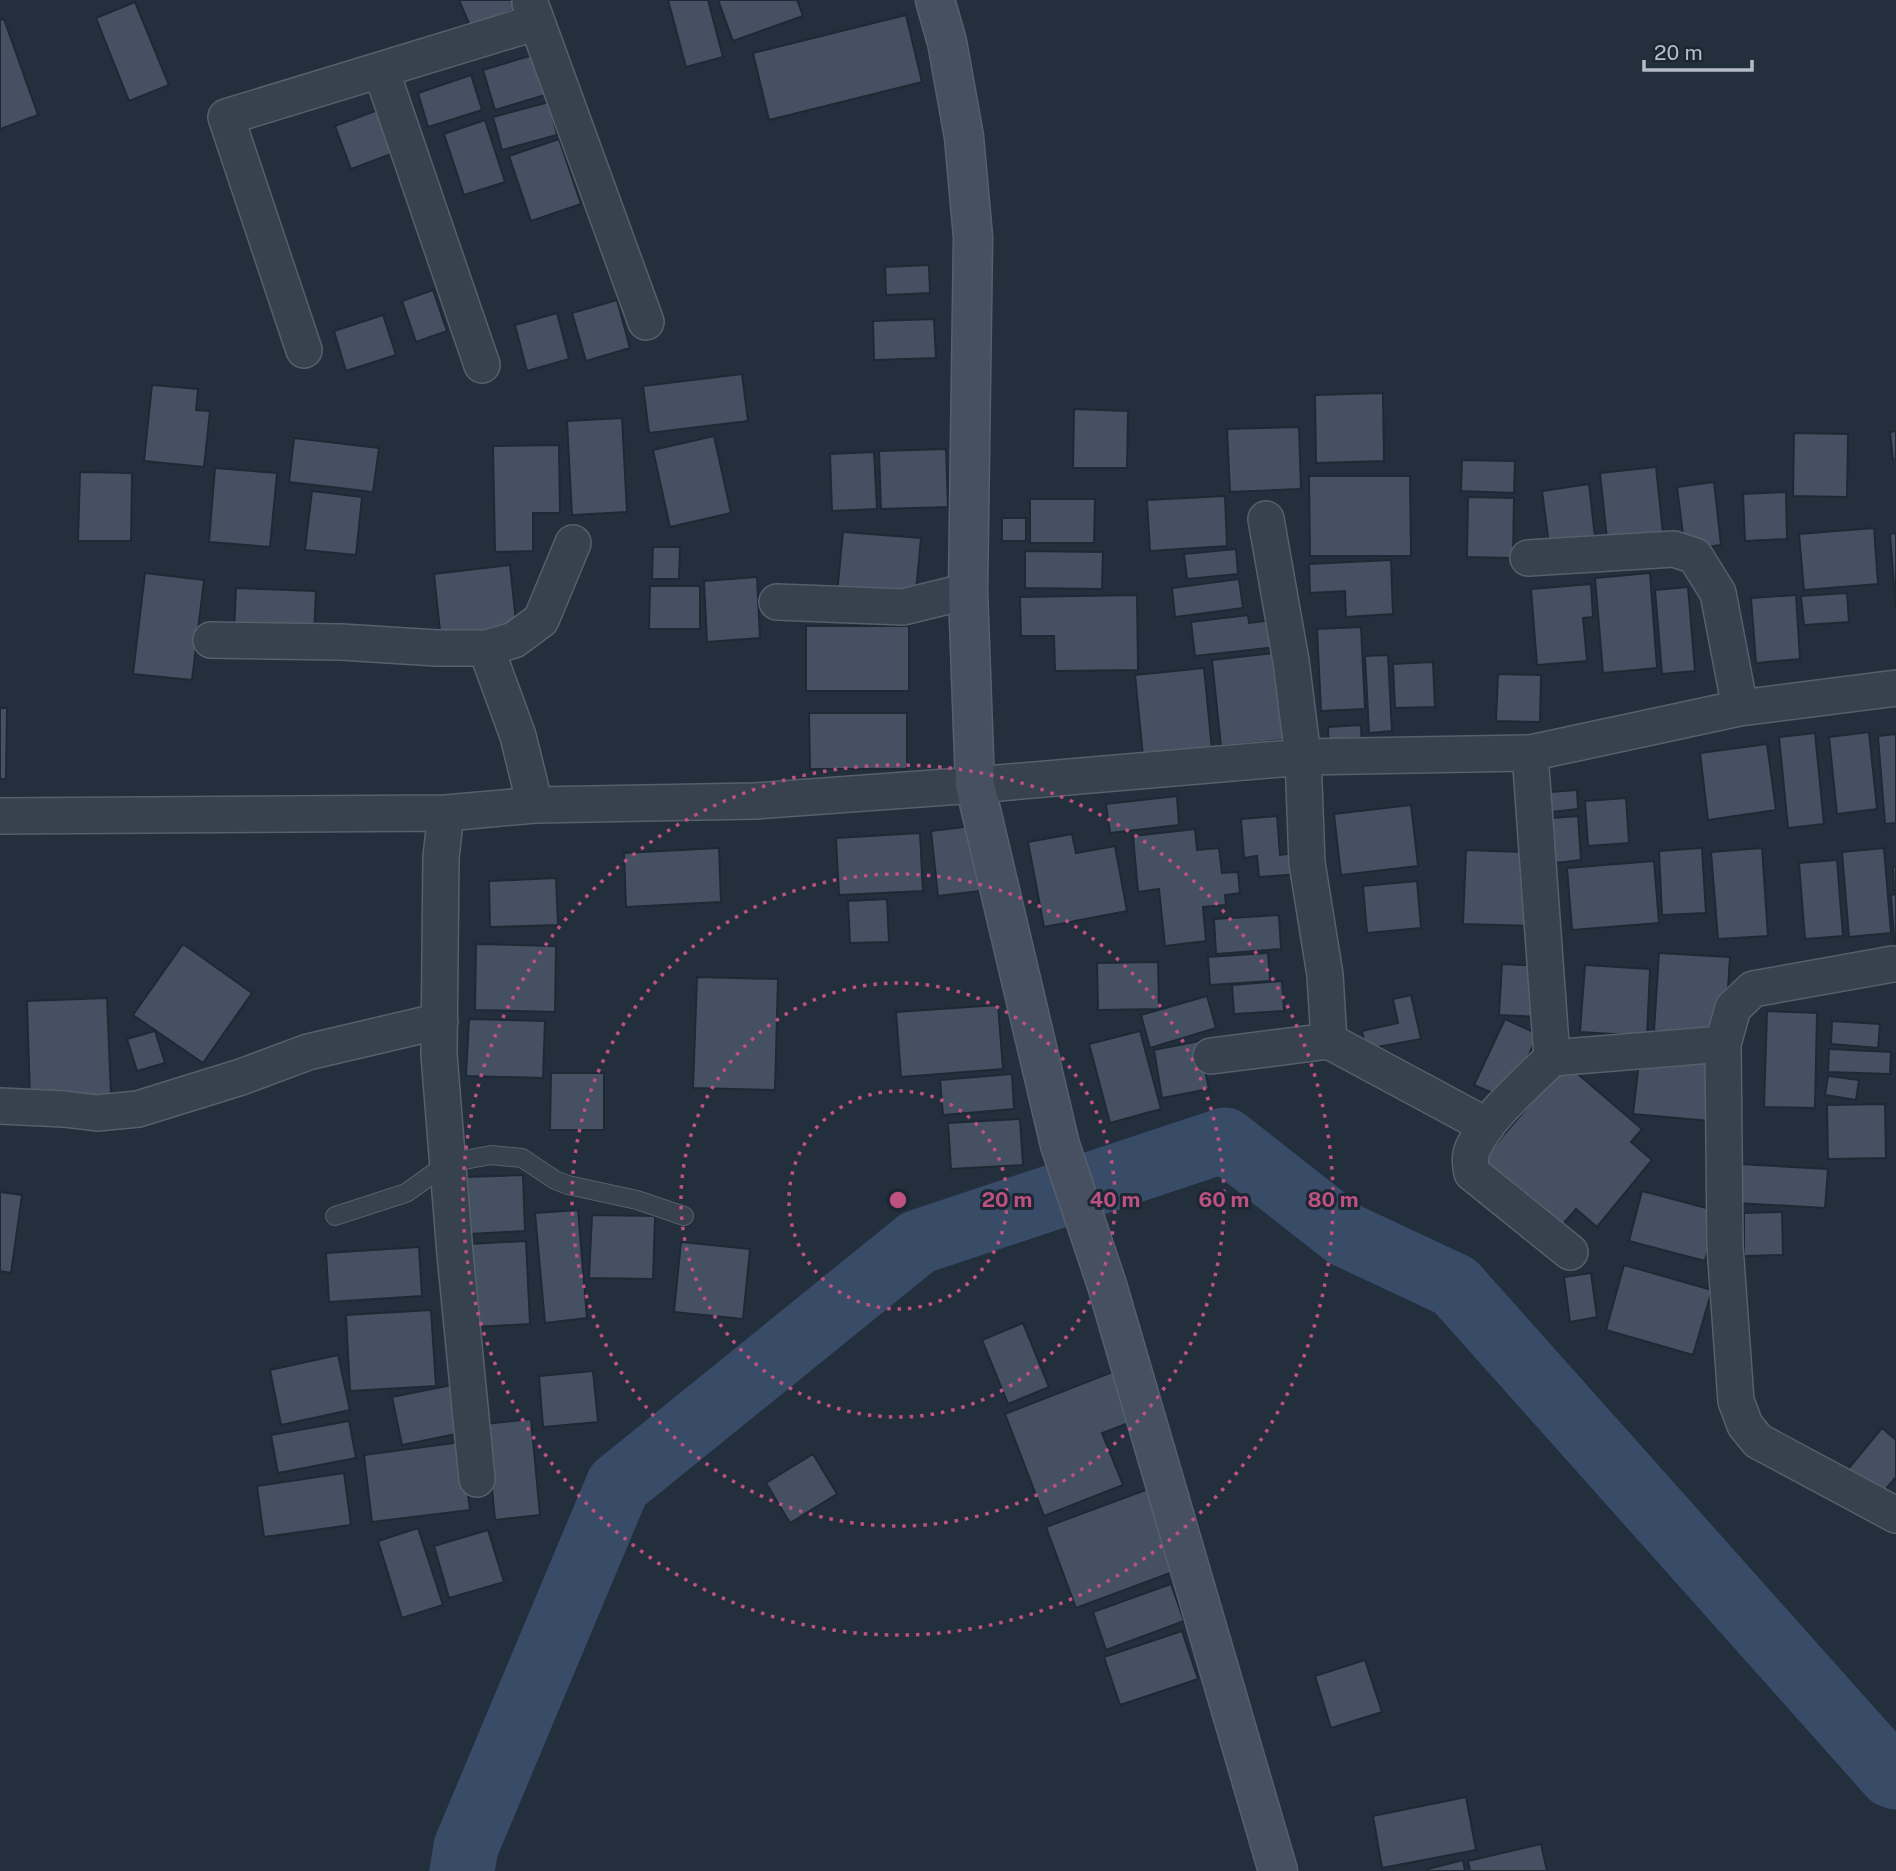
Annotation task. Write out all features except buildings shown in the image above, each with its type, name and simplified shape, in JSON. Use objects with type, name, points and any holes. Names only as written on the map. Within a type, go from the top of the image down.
[{"type":"street","points":[[935,0],[947,43],[964,137],[973,237],[968,591],[975,785],[1060,1145],[1107,1285],[1279,1871]]},
{"type":"street","points":[[304,350],[226,117],[381,70],[533,11],[646,322]]},
{"type":"street","points":[[381,70],[482,365]]},
{"type":"street","points":[[1266,519],[1291,661],[1303,757],[1307,863],[1325,975],[1329,1041]]},
{"type":"street","points":[[211,640],[486,648],[514,640],[541,620],[573,543]]},
{"type":"street","points":[[1528,558],[1674,549],[1695,556],[1718,593],[1740,708]]},
{"type":"street","points":[[777,603],[903,607],[968,591]]},
{"type":"street","points":[[486,648],[518,736],[536,805]]},
{"type":"street","points":[[0,816],[446,813],[536,805],[755,801],[1303,757],[1530,754],[1740,708],[1896,688]]},
{"type":"street","points":[[1530,754],[1552,1058]]},
{"type":"street","points":[[446,813],[441,857],[439,1055],[477,1479]]},
{"type":"street","points":[[1893,964],[1753,989],[1733,1008],[1723,1044],[1725,1245],[1736,1401],[1745,1424],[1758,1441],[1896,1514]]},
{"type":"street","points":[[0,1105],[97,1113],[138,1109],[241,1077],[308,1052],[440,1021]]},
{"type":"street","points":[[1211,1056],[1329,1041],[1487,1126]]},
{"type":"street","points":[[1570,1252],[1472,1172],[1469,1160],[1473,1146],[1487,1126],[1552,1058],[1723,1044]]},
{"type":"lane","points":[[335,1216],[406,1193],[448,1163],[491,1155],[523,1158],[555,1180],[568,1185],[637,1200],[684,1216]]},
{"type":"waterway","points":[[462,1871],[466,1847],[618,1485],[918,1242],[1225,1140],[1346,1235],[1455,1286],[1891,1775],[1896,1777]]}]
